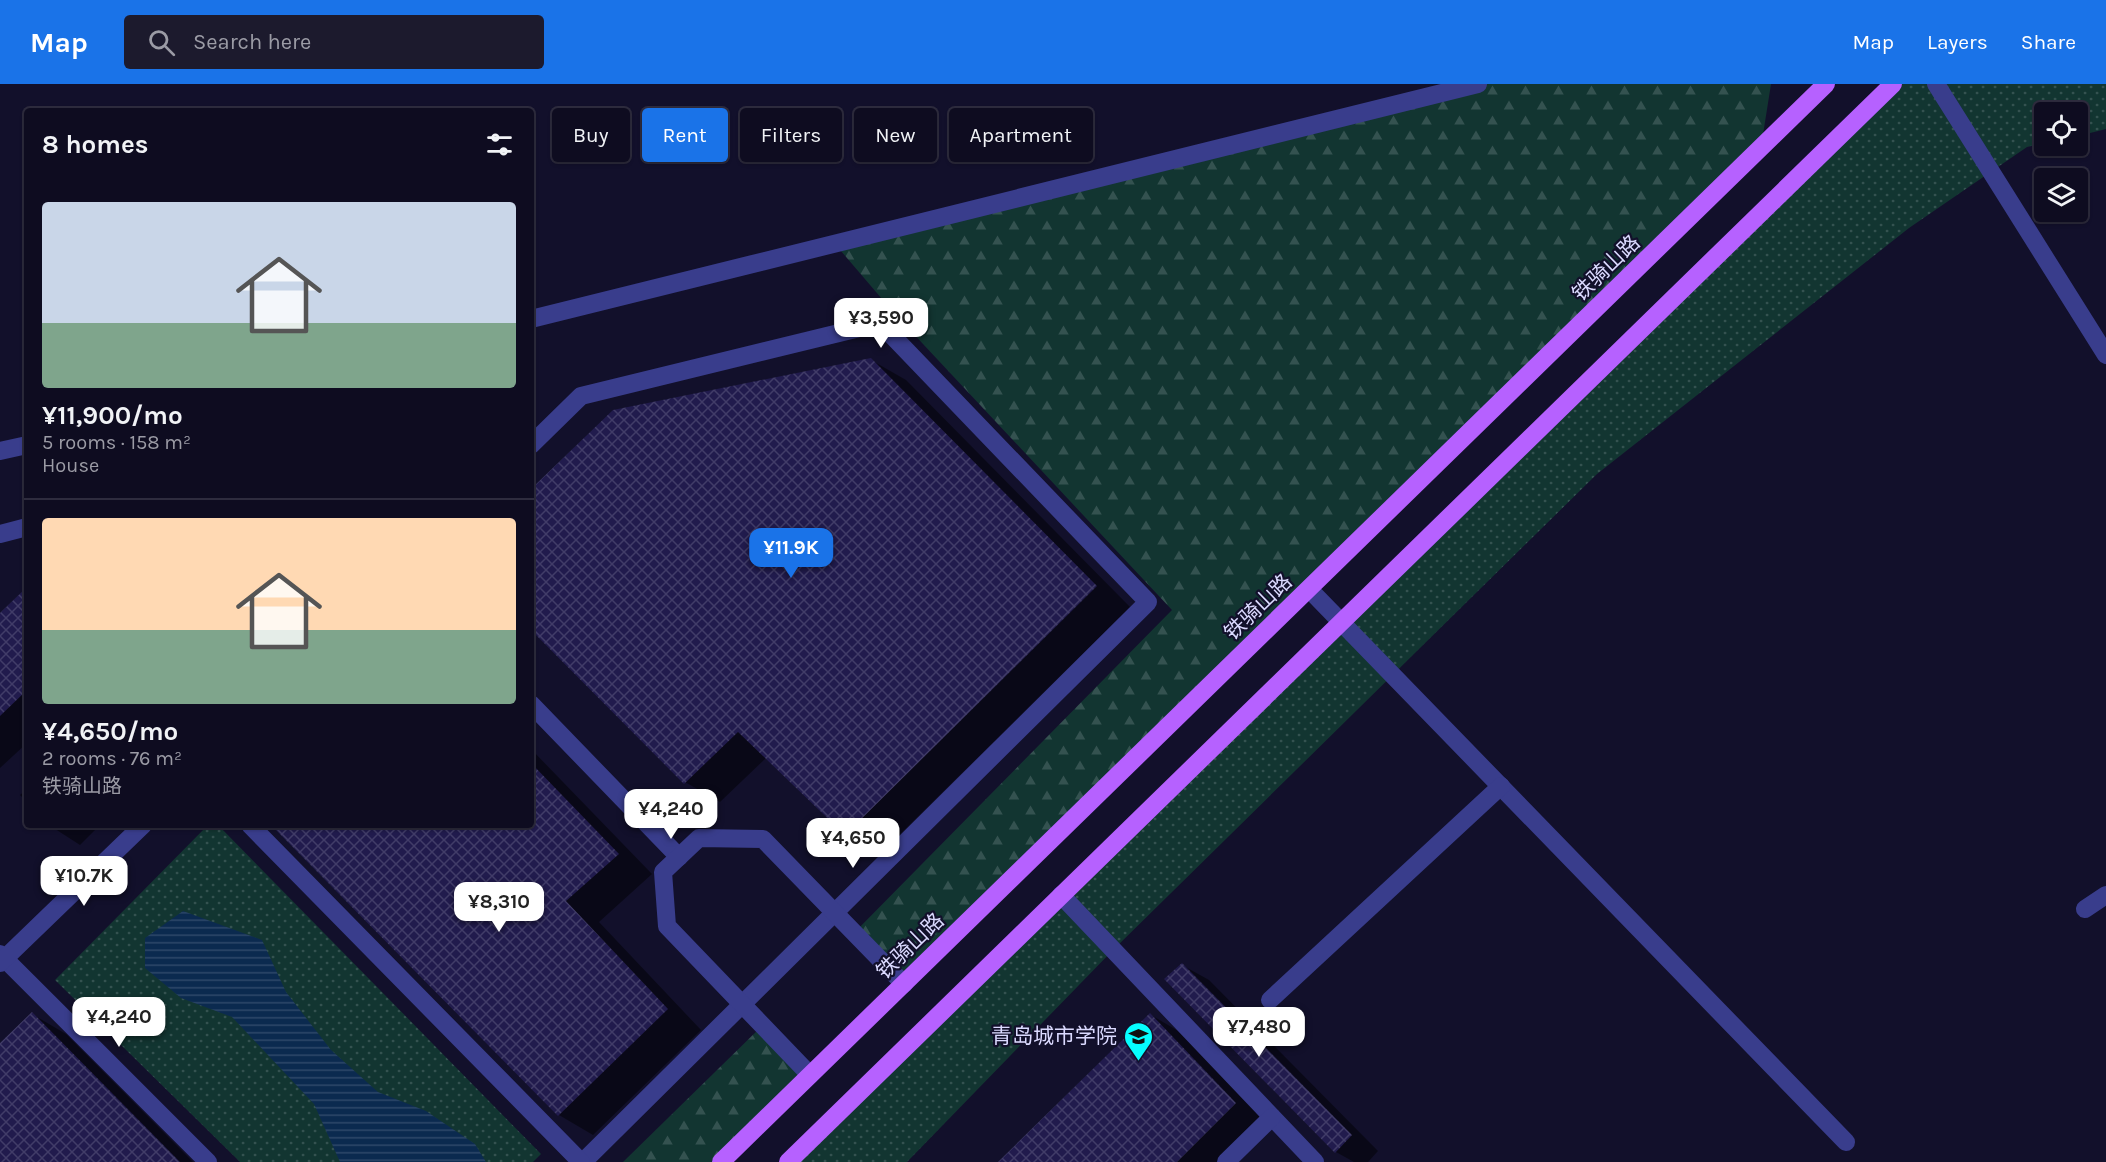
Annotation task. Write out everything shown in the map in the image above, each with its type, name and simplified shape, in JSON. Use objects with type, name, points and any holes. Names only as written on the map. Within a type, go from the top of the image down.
[{"type":"main road","name":"铁骑山路","points":[[721,1162],[1826,84]]},
{"type":"main road","points":[[788,1162],[1893,84]]},
{"type":"street","points":[[534,319],[1478,84]]},
{"type":"street","points":[[1936,84],[2106,355]]},
{"type":"street","points":[[253,828],[582,1162],[1148,602],[880,323],[580,396],[534,442]]},
{"type":"street","points":[[0,452],[24,446]]},
{"type":"street","points":[[0,534],[24,528]]},
{"type":"street","points":[[1309,589],[1846,1142]]},
{"type":"street","points":[[534,707],[679,857]]},
{"type":"street","points":[[1270,1000],[1501,786]]},
{"type":"street","points":[[140,828],[2,959],[208,1162]]},
{"type":"street","points":[[810,1075],[668,926],[663,872],[699,838],[763,839],[904,984]]},
{"type":"street","points":[[2085,909],[2106,895]]},
{"type":"street","points":[[1061,896],[1315,1162]]},
{"type":"street","points":[[1226,1162],[1272,1117]]},
{"type":"green space","points":[[1478,84],[1771,84],[1761,147],[904,984],[854,933],[1172,610],[894,313],[835,244]]},
{"type":"green space","points":[[1893,84],[2106,84],[2106,129],[2088,134],[2088,102],[2034,102],[2034,145],[2027,147],[1909,228],[1597,474],[1113,950],[907,1162],[788,1162]]},
{"type":"green space","points":[[205,828],[221,828],[541,1154],[533,1162],[240,1162],[55,980]]},
{"type":"green space","points":[[762,1026],[810,1075],[721,1162],[623,1162]]},
{"type":"water","points":[[183,911],[262,940],[286,992],[331,1050],[378,1092],[426,1111],[475,1144],[486,1162],[340,1162],[314,1104],[232,1017],[181,998],[145,968],[145,938]]},
{"type":"building","points":[[871,358],[1097,586],[845,835],[738,732],[684,784],[534,633],[534,486],[613,410]]},
{"type":"building","points":[[24,590],[24,693],[0,716],[0,613]]},
{"type":"building","points":[[534,766],[619,854],[566,901],[668,1009],[558,1116],[274,828],[534,828]]},
{"type":"building","points":[[1182,963],[1352,1135],[1335,1153],[1164,979]]},
{"type":"building","points":[[32,1012],[180,1162],[0,1162],[0,1043]]},
{"type":"building","points":[[1150,1013],[1236,1103],[1177,1162],[998,1162]]},
{"type":"place","name":"青岛城市学院","points":[[1138,1062]]}]
